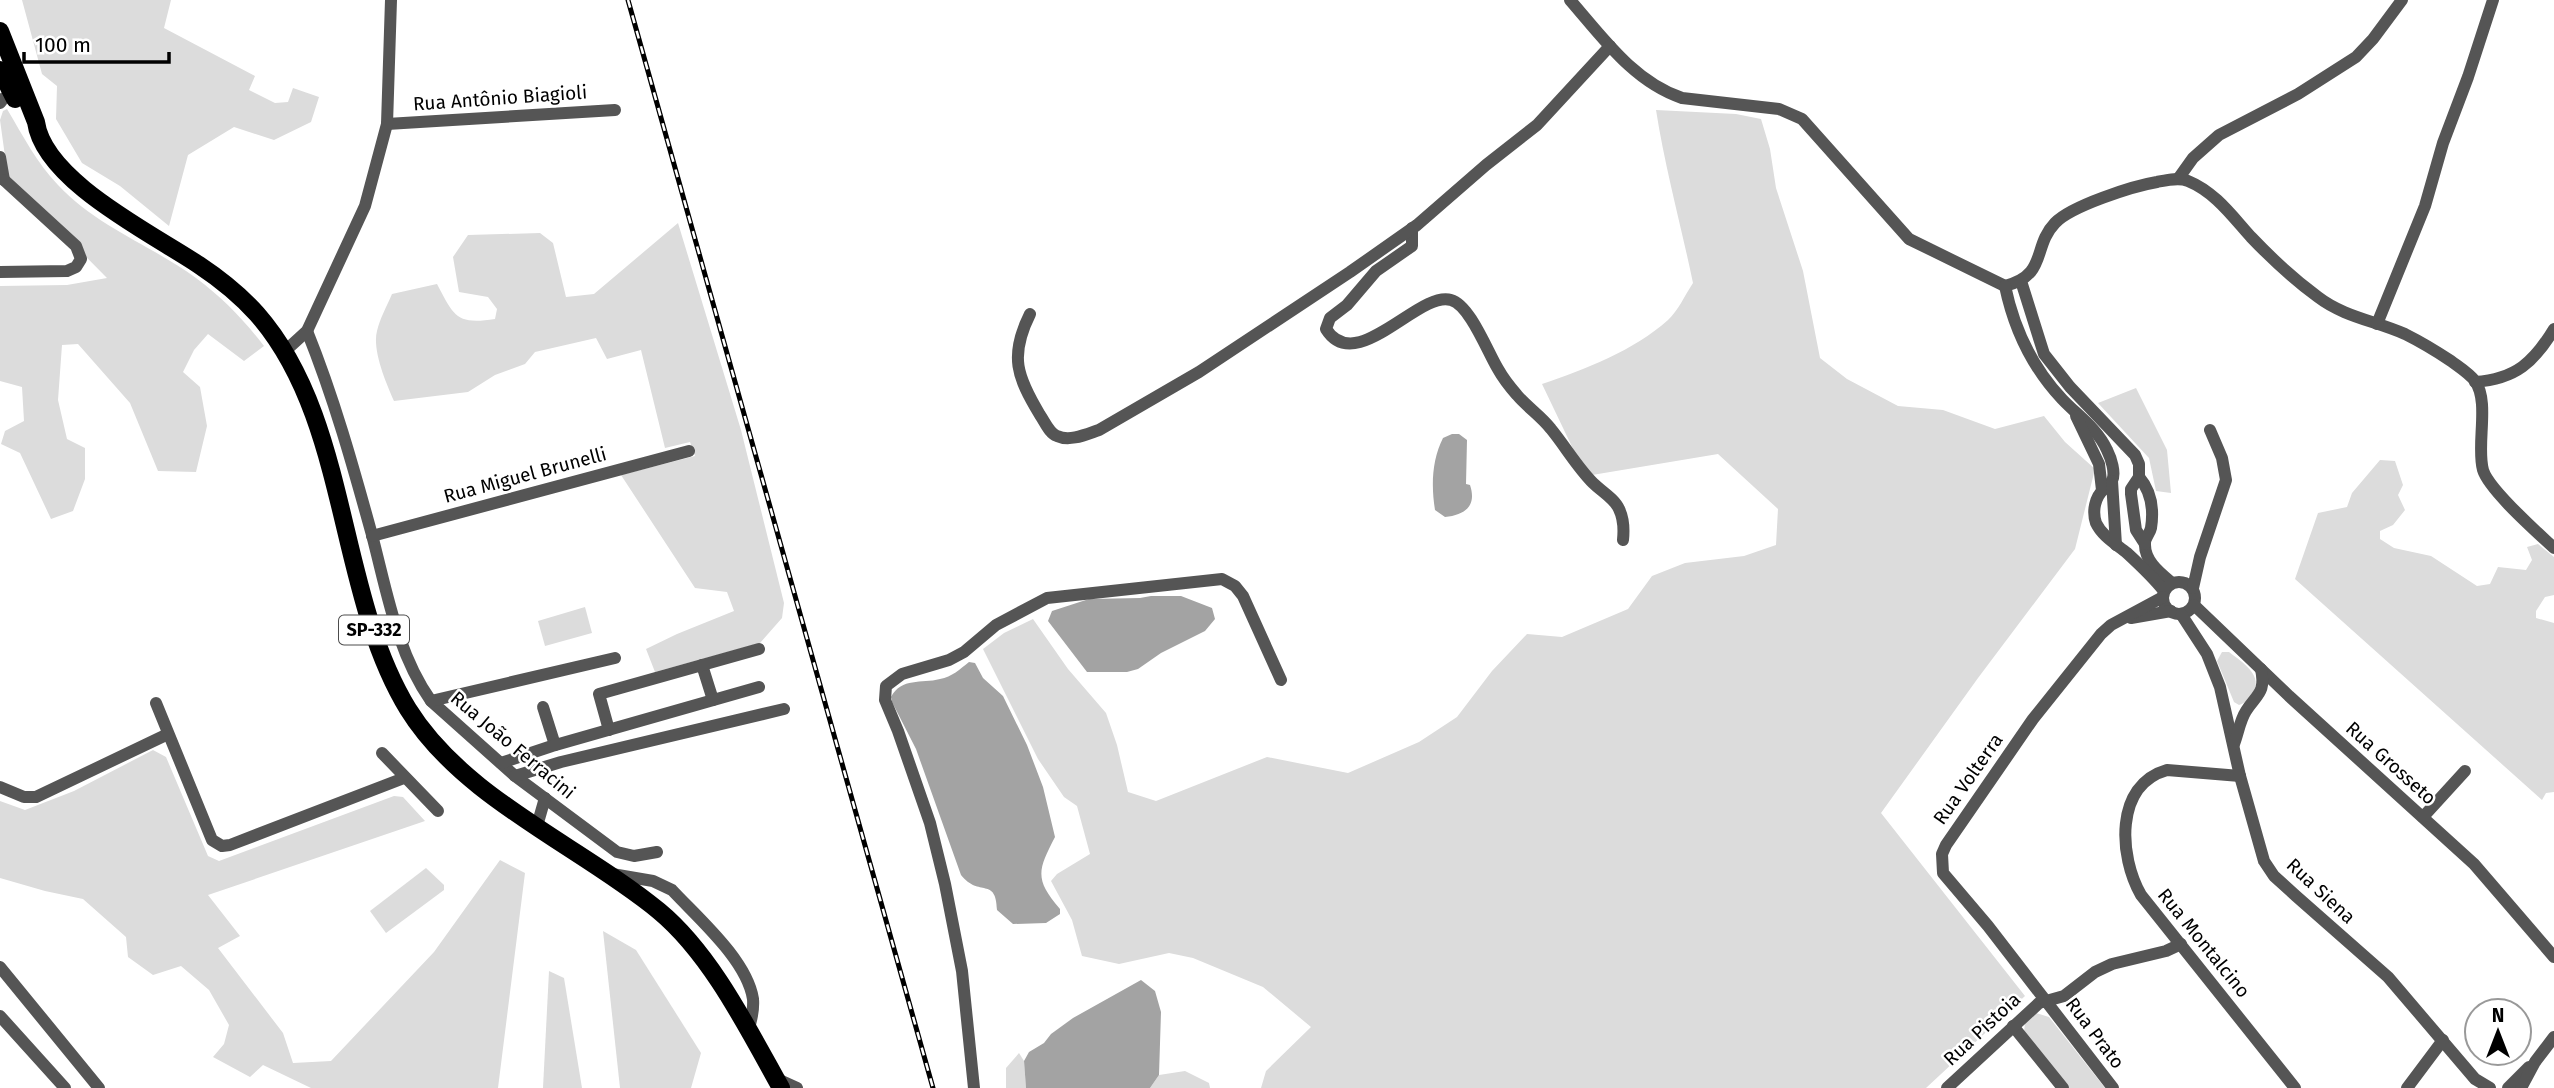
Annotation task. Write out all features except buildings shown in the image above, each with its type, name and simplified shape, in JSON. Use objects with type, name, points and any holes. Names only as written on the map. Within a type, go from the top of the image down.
[{"type":"main road","name":"SP-332","points":[[0,31],[36,122],[37,134]]},
{"type":"main road","name":"SP-332","points":[[0,73],[7,99],[65,170],[94,198],[230,288],[258,315],[284,352],[307,397],[377,642],[401,697],[421,726],[445,755],[501,801],[611,874],[660,912],[696,949],[778,1083]]},
{"type":"street","points":[[284,352],[307,331],[365,206],[387,124],[391,0]]},
{"type":"street","points":[[1570,0],[1643,78],[1667,93],[1682,99],[1779,109],[1802,118],[1909,239],[2005,286],[2021,281],[2034,268],[2052,225],[2062,217],[2081,206],[2154,182],[2186,180],[2220,201],[2252,238],[2319,298],[2344,313],[2404,334],[2437,351],[2465,371],[2475,382],[2481,396],[2480,439],[2485,475],[2511,506],[2554,548]]},
{"type":"street","points":[[2178,179],[2193,158],[2219,135],[2298,94],[2356,57],[2402,0]]},
{"type":"street","points":[[2377,324],[2424,206],[2493,0]]},
{"type":"street","points":[[1030,314],[1018,344],[1016,356],[1019,375],[1051,432],[1067,438],[1099,430],[1199,372],[1412,228],[1537,125],[1611,46]]},
{"type":"street","name":"Rua Antônio Biagioli","points":[[387,124],[615,110]]},
{"type":"street","points":[[0,157],[2,180],[76,246],[81,259],[72,270],[0,272]]},
{"type":"street","points":[[1412,228],[1412,246],[1376,271],[1347,305],[1330,318],[1326,329],[1332,339],[1345,345],[1363,340],[1441,299],[1452,300],[1460,305],[1475,326],[1499,371],[1518,396],[1549,426],[1592,482],[1619,507],[1624,527],[1623,540]]},
{"type":"street","points":[[2021,281],[2045,354],[2070,387],[2127,445],[2139,464],[2139,477],[2148,488],[2151,510],[2151,527],[2145,544],[2150,561],[2175,588]]},
{"type":"street","points":[[2005,286],[2014,321],[2030,359],[2041,377],[2102,440],[2111,460],[2109,484],[2116,545]]},
{"type":"street","points":[[2475,382],[2502,378],[2522,368],[2540,352],[2554,330]]},
{"type":"street","name":"Rua João Ferracini","points":[[307,331],[329,385],[401,643],[414,676],[431,701],[515,776],[617,852],[634,856],[657,852]]},
{"type":"street","points":[[2030,359],[2045,354]]},
{"type":"street","points":[[307,397],[329,385]]},
{"type":"street","points":[[2059,396],[2070,387]]},
{"type":"street","points":[[2175,588],[2200,557],[2225,480],[2222,458],[2210,430]]},
{"type":"street","name":"Rua Miguel Brunelli","points":[[372,536],[689,451]]},
{"type":"street","points":[[2139,477],[2109,484],[2098,495],[2094,507],[2096,523],[2103,534],[2150,573],[2196,599],[2186,612],[2176,613]]},
{"type":"street","points":[[974,1088],[962,971],[945,884],[930,824],[885,700],[886,686],[902,674],[949,660],[964,652],[996,625],[1047,598],[1222,579],[1235,586],[1243,596],[1281,680]]},
{"type":"street","name":"Rua Siena","points":[[2175,588],[2164,603],[2176,613],[2207,654],[2224,702],[2259,850],[2274,876],[2388,977],[2444,1040],[2476,1083],[2490,1088]]},
{"type":"street","name":"Rua Volterra","points":[[2046,1001],[1943,873],[1942,854],[2033,719],[2101,634],[2175,588]]},
{"type":"street","name":"Rua Grosseto","points":[[2194,605],[2228,640],[2474,864],[2554,957]]},
{"type":"street","name":"Rua Volterra","points":[[2121,620],[2176,613]]},
{"type":"street","points":[[2207,654],[2228,640]]},
{"type":"street","points":[[609,730],[599,694],[759,649]]},
{"type":"street","points":[[431,701],[615,658]]},
{"type":"street","points":[[702,665],[713,701]]},
{"type":"street","points":[[2234,744],[2247,710],[2260,695],[2263,684],[2261,669]]},
{"type":"street","points":[[501,763],[760,687]]},
{"type":"street","points":[[2260,695],[2271,692],[2289,696]]},
{"type":"street","points":[[2224,702],[2239,711],[2247,710]]},
{"type":"street","points":[[156,703],[212,840],[222,846],[404,778]]},
{"type":"street","points":[[543,707],[555,745]]},
{"type":"street","points":[[515,776],[561,762],[784,709]]},
{"type":"street","points":[[0,787],[24,797],[36,797],[168,734]]},
{"type":"street","points":[[382,753],[438,811]]},
{"type":"street","name":"Rua Montalcino","points":[[2240,776],[2167,770],[2157,773],[2130,802],[2126,820],[2131,873],[2141,895],[2295,1088]]},
{"type":"street","points":[[2423,817],[2465,771]]},
{"type":"street","points":[[537,826],[545,798]]},
{"type":"street","points":[[611,874],[662,883],[672,890],[724,947],[751,990],[753,1009],[748,1032]]},
{"type":"street","name":"Rua Pistoia","points":[[1947,1088],[2039,1003],[2064,996],[2095,972],[2112,964],[2166,951],[2180,944]]},
{"type":"street","points":[[0,967],[99,1088]]},
{"type":"street","name":"Rua Prato","points":[[2046,1001],[2113,1088]]},
{"type":"street","points":[[0,1016],[65,1088]]},
{"type":"street","points":[[2012,1026],[2063,1088]]},
{"type":"street","points":[[2508,1088],[2535,1062],[2554,1037]]},
{"type":"street","points":[[2407,1088],[2444,1040]]},
{"type":"street","points":[[2521,1088],[2535,1062]]},
{"type":"street","points":[[778,1083],[796,1088]]},
{"type":"shaded area","points":[[22,0],[171,0],[164,28],[255,76],[249,90],[275,103],[288,102],[293,88],[319,97],[311,122],[274,140],[234,127],[188,155],[169,226],[120,186],[82,163],[56,119],[57,86],[42,74]]},
{"type":"shaded area","points":[[7,109],[43,168],[73,200],[196,278],[233,310],[264,346],[244,361],[208,334],[194,350],[183,372],[200,387],[207,426],[196,472],[158,471],[130,403],[78,344],[62,345],[58,400],[67,439],[85,448],[85,479],[73,511],[51,519],[20,453],[1,444],[5,431],[24,421],[22,387],[0,381],[0,286],[67,285],[107,278],[8,178],[0,120],[3,111]]},
{"type":"shaded area","points":[[1656,110],[1736,114],[1761,119],[1770,149],[1776,188],[1803,271],[1820,358],[1847,379],[1898,406],[1943,410],[1995,429],[2044,416],[2065,442],[2095,469],[2075,549],[1881,813],[2025,996],[1926,1088],[1261,1088],[1266,1071],[1311,1027],[1263,987],[1193,958],[1169,953],[1119,964],[1082,956],[1072,920],[1051,881],[1057,874],[1090,854],[1077,806],[1064,797],[1038,759],[983,649],[1004,633],[1033,619],[1068,669],[1106,713],[1128,792],[1156,801],[1267,757],[1348,773],[1419,742],[1457,717],[1492,671],[1527,634],[1562,637],[1628,609],[1652,576],[1685,563],[1744,556],[1776,545],[1778,509],[1718,454],[1586,476],[1542,384],[1592,365],[1640,341],[1672,316],[1693,283]]},
{"type":"shaded area","points":[[678,223],[741,430],[784,603],[782,618],[760,643],[655,672],[646,649],[734,611],[727,592],[695,588],[621,475],[695,456],[690,442],[665,448],[641,350],[607,359],[596,338],[535,352],[525,364],[495,375],[468,392],[394,401],[381,366],[376,339],[380,321],[392,294],[437,284],[458,316],[472,321],[495,319],[497,309],[488,297],[459,292],[453,257],[468,235],[540,233],[553,243],[566,297],[594,294]]},
{"type":"shaded area","points":[[2136,388],[2167,450],[2171,493],[2156,491],[2149,458],[2098,403]]},
{"type":"shaded area","points":[[1459,434],[1467,440],[1466,484],[1470,485],[1472,499],[1464,512],[1445,517],[1435,510],[1433,473],[1443,438]]},
{"type":"shaded area","points":[[2380,460],[2395,461],[2403,485],[2398,495],[2405,510],[2393,525],[2380,531],[2380,539],[2394,548],[2431,556],[2477,586],[2490,584],[2498,567],[2526,570],[2532,560],[2527,547],[2538,544],[2554,557],[2554,595],[2545,597],[2536,611],[2536,618],[2554,623],[2554,792],[2546,793],[2542,800],[2295,579],[2318,513],[2347,507],[2352,493]]},
{"type":"shaded area","points":[[1181,596],[1212,608],[1215,619],[1205,631],[1161,653],[1138,669],[1127,672],[1087,672],[1048,621],[1052,611],[1089,599]]},
{"type":"shaded area","points":[[585,607],[592,633],[545,646],[538,621]]},
{"type":"shaded area","points":[[2222,652],[2229,652],[2245,665],[2256,681],[2252,694],[2247,701],[2239,705],[2234,702],[2217,661]]},
{"type":"shaded area","points":[[969,662],[975,663],[983,678],[1003,696],[1027,745],[1043,787],[1055,837],[1041,874],[1046,890],[1060,909],[1060,914],[1046,923],[1013,924],[997,910],[996,900],[990,890],[968,882],[961,875],[916,749],[892,702],[891,697],[901,686],[944,678]]},
{"type":"shaded area","points":[[153,750],[166,757],[208,856],[219,861],[394,796],[403,797],[425,821],[208,895],[240,936],[218,948],[283,1033],[293,1063],[331,1061],[434,952],[500,860],[525,873],[498,1088],[311,1088],[263,1065],[250,1077],[213,1057],[224,1044],[229,1025],[209,990],[181,966],[153,975],[128,957],[126,937],[83,899],[0,878],[0,801],[25,810],[74,791]]},
{"type":"shaded area","points":[[426,868],[444,885],[444,890],[386,933],[370,911]]},
{"type":"shaded area","points":[[603,931],[636,950],[701,1053],[691,1088],[620,1088]]},
{"type":"shaded area","points":[[549,971],[564,978],[582,1088],[543,1088]]},
{"type":"shaded area","points":[[1141,980],[1155,991],[1161,1012],[1159,1075],[1150,1088],[1026,1088],[1024,1061],[1029,1052],[1073,1018]]},
{"type":"shaded area","points":[[2036,1013],[2049,1017],[2105,1088],[2067,1088],[2024,1034],[2025,1021]]},
{"type":"shaded area","points":[[1019,1053],[1024,1061],[1026,1088],[1006,1088],[1006,1068]]},
{"type":"shaded area","points":[[1185,1071],[1209,1083],[1210,1088],[1150,1088],[1159,1075]]},
{"type":"railway","points":[[628,0],[933,1088]]}]
